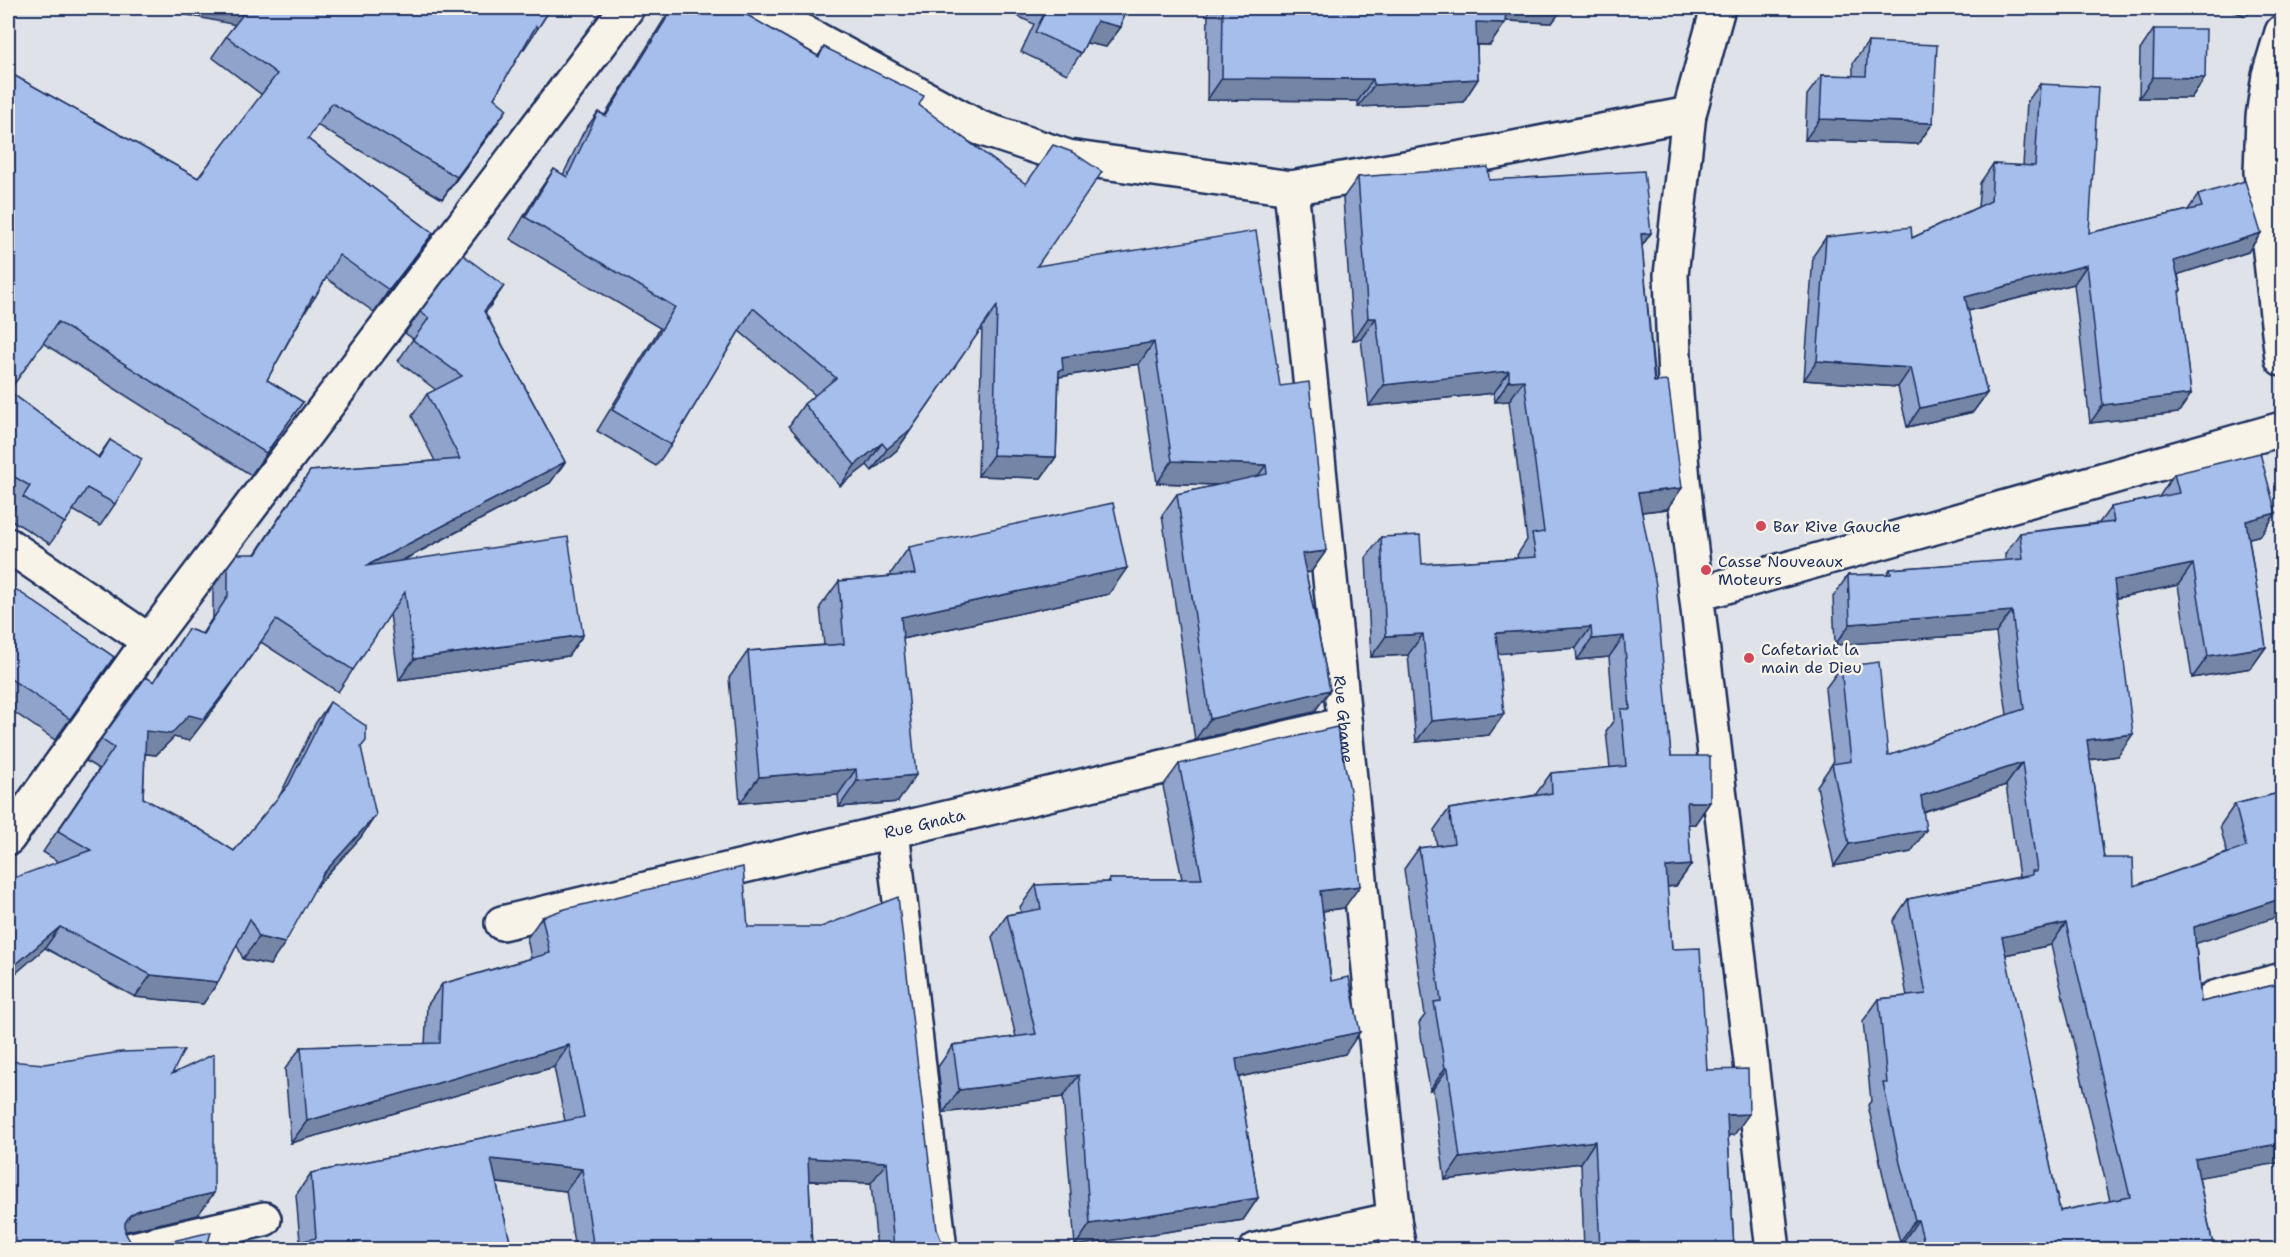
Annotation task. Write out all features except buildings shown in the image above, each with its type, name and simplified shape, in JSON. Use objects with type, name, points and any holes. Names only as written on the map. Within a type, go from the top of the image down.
[{"type":"street","points":[[8,838],[149,641],[627,8]]},
{"type":"street","points":[[759,8],[991,132],[1068,157],[1291,188],[1468,157],[1689,114]]},
{"type":"street","points":[[1718,8],[1689,114],[1671,274],[1683,481],[1773,1250]]},
{"type":"street","points":[[2283,32],[2269,75],[2263,117],[2261,172],[2283,359]]},
{"type":"street","name":"Rue Gbame","points":[[1291,188],[1396,1234]]},
{"type":"street","points":[[1698,594],[2283,429]]},
{"type":"street","points":[[8,545],[149,641]]},
{"type":"street","name":"Rue Gnata","points":[[502,923],[1345,724]]},
{"type":"street","points":[[892,831],[940,1250]]},
{"type":"street","points":[[2214,998],[2283,980]]},
{"type":"street","points":[[128,1250],[264,1219]]},
{"type":"street","points":[[1256,1250],[1396,1234]]},
{"type":"place","name":"Bar Rive Gauche","points":[[1761,526]]},
{"type":"place","name":"Casse Nouveaux Moteurs","points":[[1706,570]]},
{"type":"place","name":"Cafetariat la main de Dieu","points":[[1749,658]]}]
